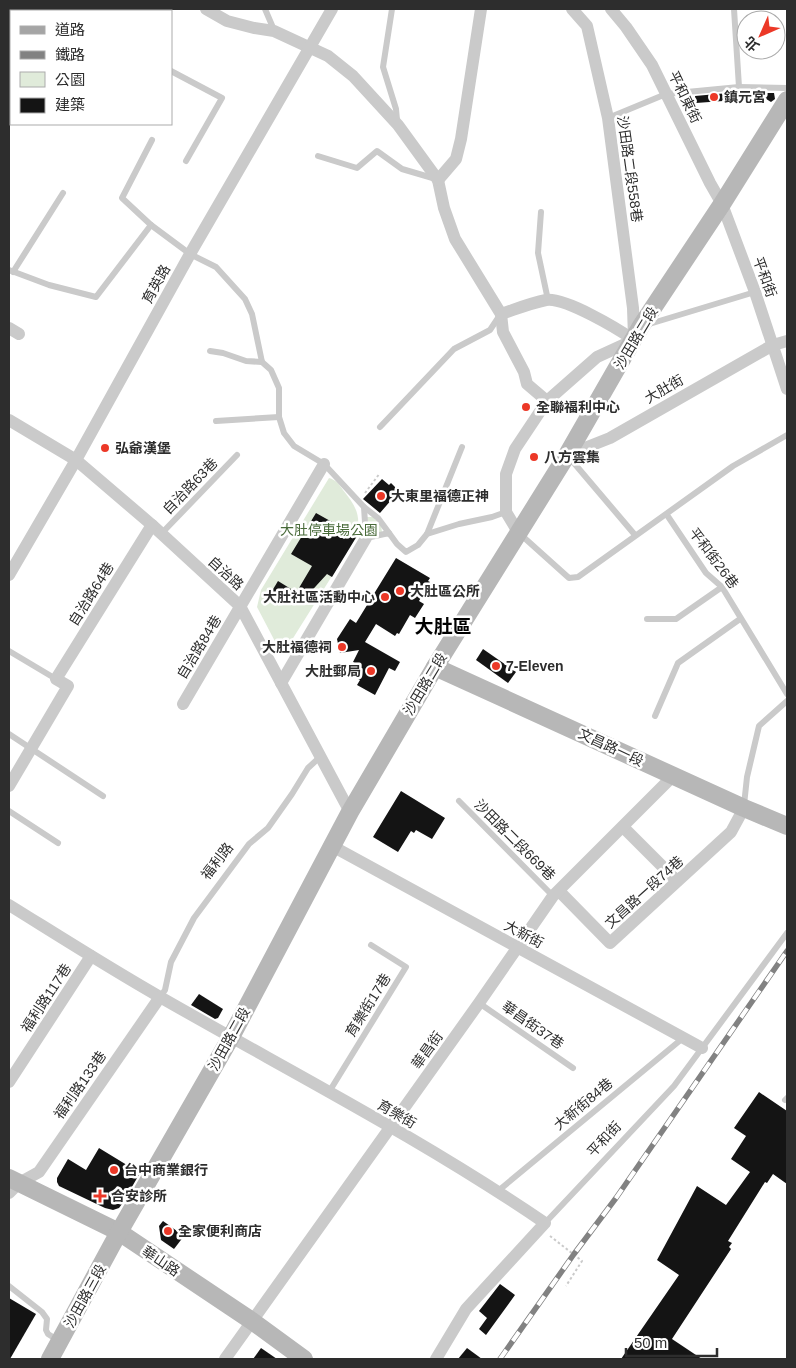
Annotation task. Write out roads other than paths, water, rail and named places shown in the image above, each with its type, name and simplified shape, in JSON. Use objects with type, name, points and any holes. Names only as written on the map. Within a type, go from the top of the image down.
[{"type":"main road","points":[[9,47],[10,43]]},
{"type":"street","points":[[206,9],[227,21],[274,31],[328,56],[353,76],[398,125],[438,180],[444,208],[455,239],[501,314],[503,332],[524,372],[527,384],[547,402]]},
{"type":"street","name":"育英路","points":[[9,575],[76,460],[190,254],[332,9]]},
{"type":"street","points":[[438,180],[456,159],[461,139],[481,9]]},
{"type":"street","name":"沙田路二段558巷","points":[[572,9],[587,26],[608,118],[638,333]]},
{"type":"street","name":"平和東街","points":[[611,9],[652,65],[722,204]]},
{"type":"street","name":"沙田路二段","points":[[119,1232],[231,1036],[350,812],[435,667],[567,455],[638,333],[787,100]]},
{"type":"street","name":"平和街","points":[[722,204],[755,292],[787,389]]},
{"type":"street","points":[[501,314],[548,300],[571,306],[617,328],[638,333]]},
{"type":"street","points":[[518,532],[506,512],[506,474],[515,449],[547,402],[597,357],[638,333]]},
{"type":"street","name":"大肚街","points":[[567,455],[610,438],[773,345],[787,342]]},
{"type":"street","name":"自治路","points":[[9,420],[76,460],[157,529],[240,606],[350,812]]},
{"type":"street","name":"自治路84巷","points":[[183,704],[324,464]]},
{"type":"street","name":"自治路64巷","points":[[56,678],[157,529]]},
{"type":"street","points":[[281,683],[366,538]]},
{"type":"street","name":"文昌路一段","points":[[435,667],[787,826]]},
{"type":"street","points":[[9,786],[68,686],[56,678]]},
{"type":"street","name":"華昌街","points":[[225,1359],[556,894],[673,776]]},
{"type":"street","name":"文昌路一段74巷","points":[[556,894],[610,943],[731,832],[744,808]]},
{"type":"street","points":[[623,827],[677,881]]},
{"type":"street","name":"大新街","points":[[332,846],[702,1048]]},
{"type":"street","points":[[9,905],[160,997],[231,1036]]},
{"type":"street","name":"福利路117巷","points":[[9,1082],[91,956]]},
{"type":"street","name":"福利路133巷","points":[[12,1185],[39,1172],[160,997]]},
{"type":"street","name":"育樂街","points":[[231,1036],[498,1191],[542,1226]]},
{"type":"street","name":"華山路","points":[[12,1185],[119,1232],[252,1321],[304,1359]]},
{"type":"street","name":"平和街","points":[[436,1359],[466,1310],[542,1226]]},
{"type":"street","name":"沙田路三段","points":[[50,1359],[119,1232]]},
{"type":"lane","points":[[265,9],[274,31]]},
{"type":"lane","points":[[392,9],[383,67],[396,109],[398,125]]},
{"type":"lane","points":[[734,9],[739,87]]},
{"type":"lane","points":[[172,72],[222,98],[186,161]]},
{"type":"lane","points":[[608,118],[666,94],[739,87],[787,88]]},
{"type":"lane","points":[[152,140],[122,198],[151,225],[190,254],[216,267],[246,298],[255,324],[262,362],[271,370],[279,388],[279,417],[284,433],[294,446],[324,464],[364,507],[378,518],[397,544],[406,552],[418,545],[427,534],[462,447]]},
{"type":"lane","points":[[318,156],[357,168],[377,151],[402,169],[438,180]]},
{"type":"lane","points":[[63,193],[11,271],[49,285],[96,297],[151,225]]},
{"type":"lane","points":[[541,212],[538,253],[548,300]]},
{"type":"lane","points":[[638,333],[755,292]]},
{"type":"lane","points":[[380,427],[454,349],[490,330],[501,314]]},
{"type":"lane","points":[[210,351],[224,353],[246,361],[262,362]]},
{"type":"lane","points":[[216,421],[279,417]]},
{"type":"lane","points":[[518,532],[568,578],[578,577],[733,466],[787,435]]},
{"type":"lane","name":"自治路63巷","points":[[157,529],[237,455]]},
{"type":"lane","points":[[567,455],[635,535]]},
{"type":"lane","points":[[364,507],[366,538],[389,533]]},
{"type":"lane","points":[[427,534],[506,512]]},
{"type":"lane","name":"平和街26巷","points":[[667,514],[706,573],[722,587],[787,694]]},
{"type":"lane","points":[[647,619],[676,619],[722,587]]},
{"type":"lane","points":[[655,716],[678,663],[740,619]]},
{"type":"lane","points":[[9,651],[56,678]]},
{"type":"lane","points":[[744,808],[747,777],[759,726],[787,701]]},
{"type":"lane","points":[[9,734],[103,796]]},
{"type":"lane","name":"福利路","points":[[160,997],[165,990],[170,962],[194,918],[249,844],[268,828],[308,768],[320,757]]},
{"type":"lane","name":"沙田路二段669巷","points":[[460,801],[556,894]]},
{"type":"lane","points":[[9,811],[58,843]]},
{"type":"lane","name":"平和街","points":[[542,1226],[674,1086],[787,933]]},
{"type":"lane","name":"育樂街17巷","points":[[329,1092],[406,967],[371,945]]},
{"type":"lane","name":"華昌街37巷","points":[[479,1003],[573,1068]]},
{"type":"lane","name":"大新街84巷","points":[[498,1191],[684,1037]]},
{"type":"lane","points":[[9,1286],[42,1312],[47,1319],[46,1330],[59,1342]]},
{"type":"railway","points":[[500,1359],[616,1198],[787,951]]},
{"type":"place","name":"鎮元宮","points":[[714,97]]},
{"type":"place","name":"全聯福利中心","points":[[526,407]]},
{"type":"place","name":"弘爺漢堡","points":[[105,448]]},
{"type":"place","name":"八方雲集","points":[[534,457]]},
{"type":"place","name":"大東里福德正神","points":[[381,496]]},
{"type":"place","name":"大肚區公所","points":[[400,591]]},
{"type":"place","name":"大肚社區活動中心","points":[[385,597]]},
{"type":"place","name":"大肚福德祠","points":[[342,647]]},
{"type":"place","name":"7-Eleven","points":[[496,666]]},
{"type":"place","name":"大肚郵局","points":[[371,671]]},
{"type":"place","name":"台中商業銀行","points":[[114,1170]]},
{"type":"place","name":"合安診所","points":[[100,1196]]},
{"type":"place","name":"全家便利商店","points":[[168,1231]]},
{"type":"district","name":"大肚區","points":[[443,626]]},
{"type":"park label","name":"大肚停車場公園","points":[[329,530]]}]
